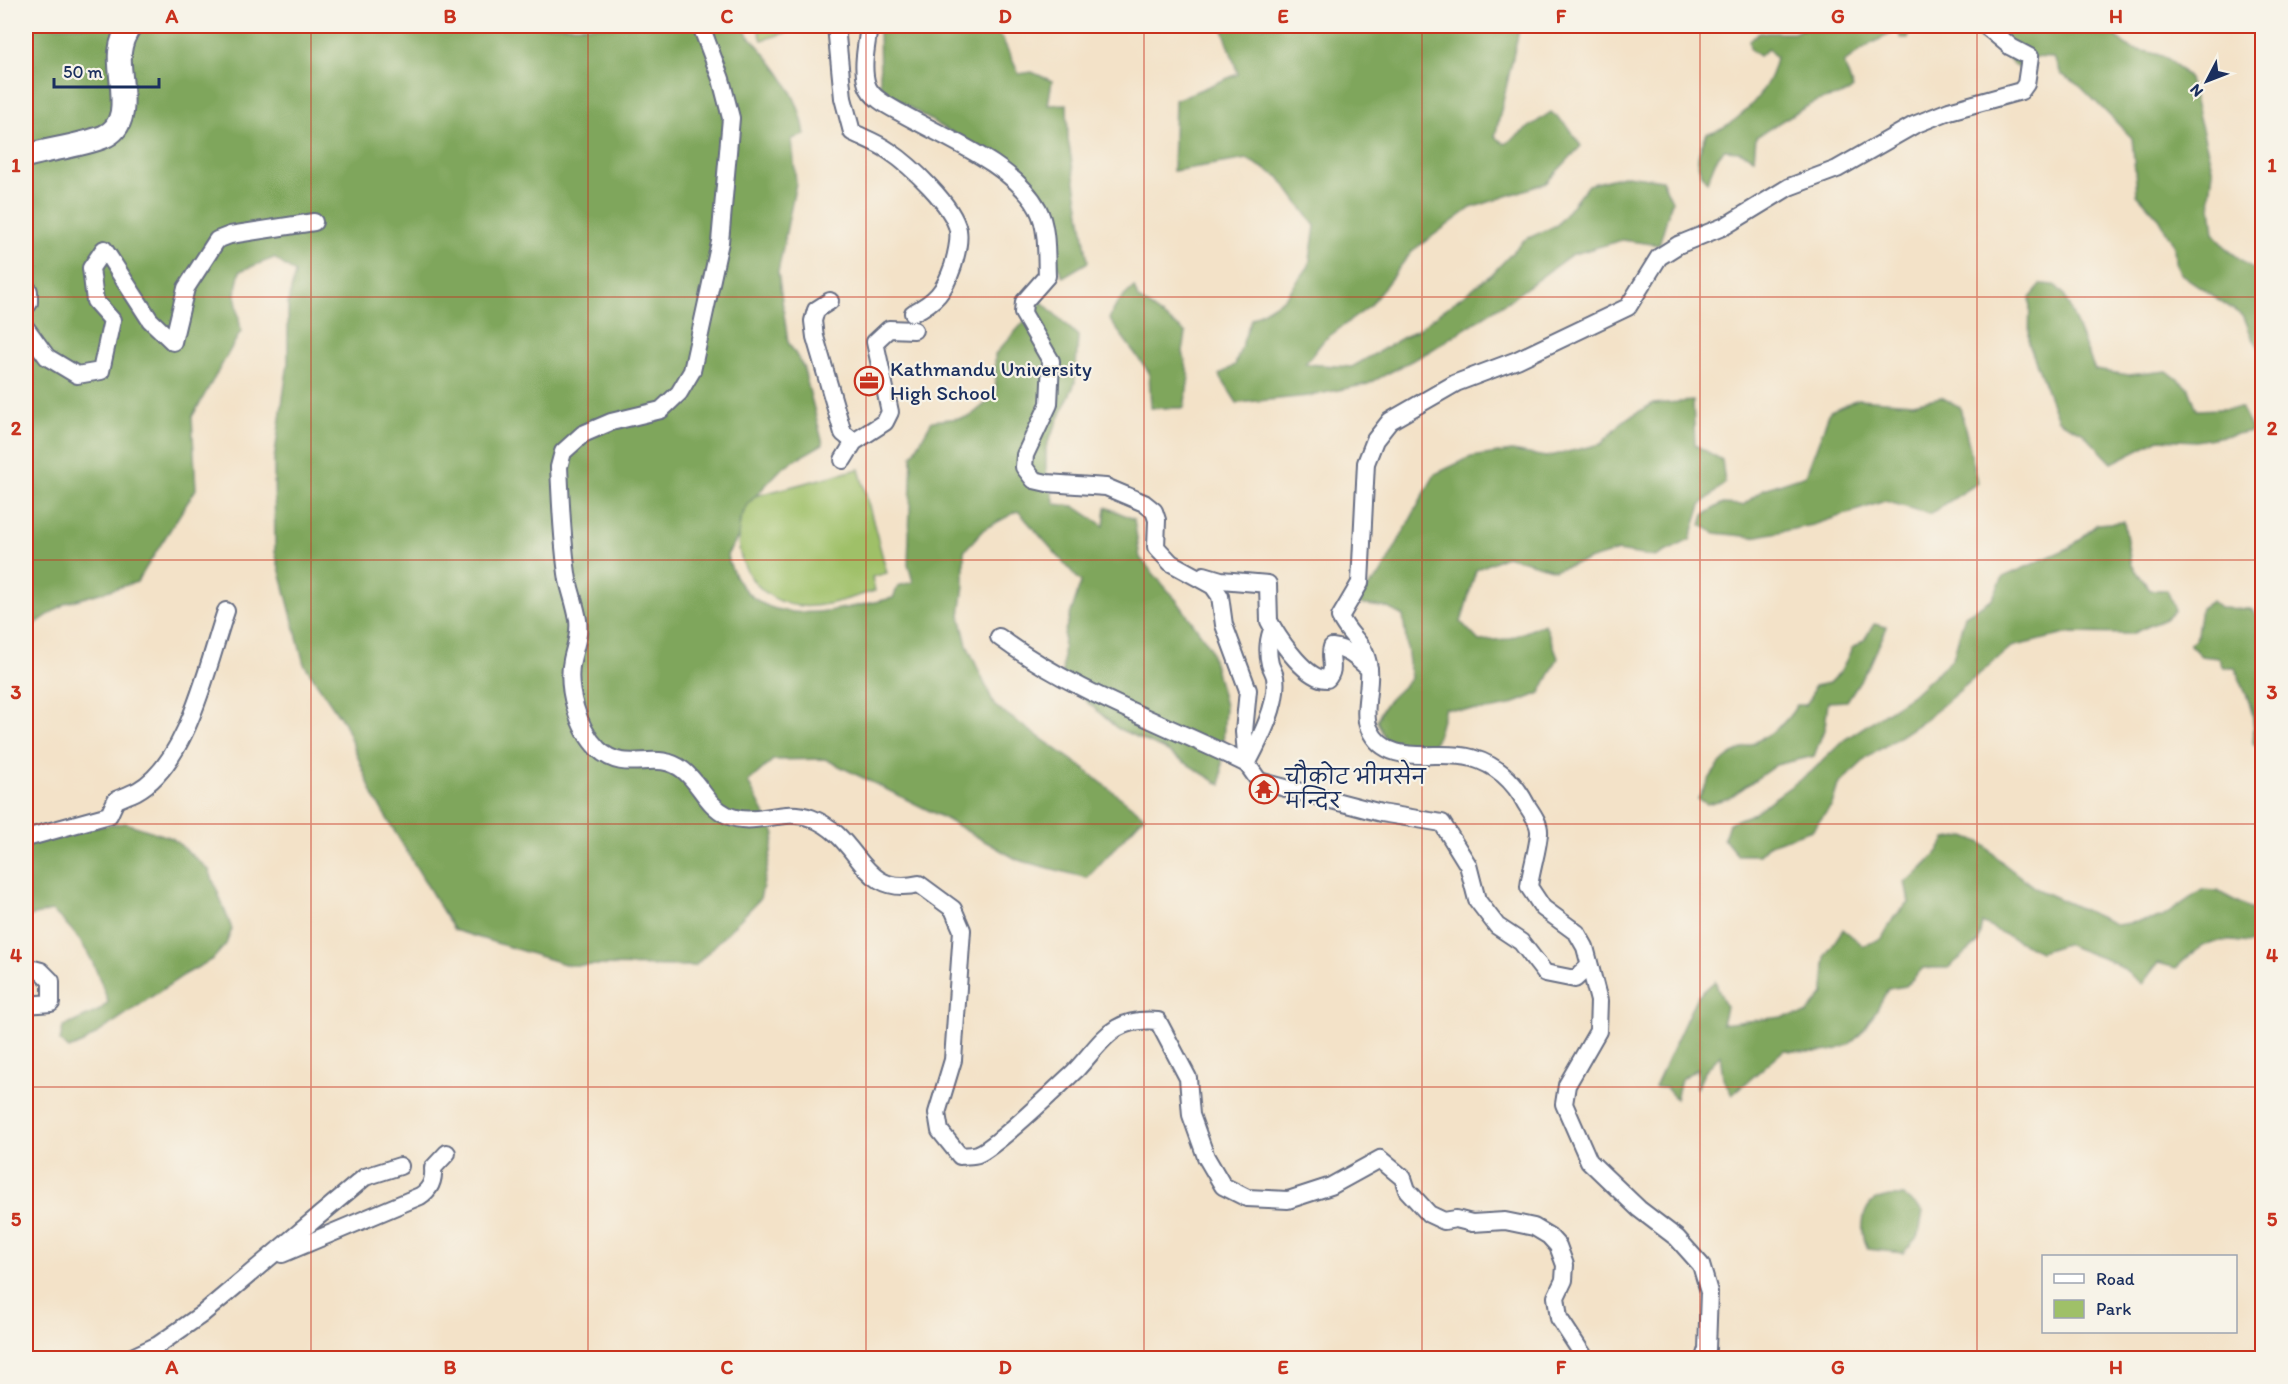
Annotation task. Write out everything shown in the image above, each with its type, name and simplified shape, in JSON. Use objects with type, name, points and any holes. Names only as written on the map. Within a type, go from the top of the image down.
[{"type":"highway","points":[[26,156],[98,139],[111,132],[119,123],[123,109],[120,50],[130,26]]},
{"type":"highway","points":[[26,292],[26,302]]},
{"type":"street","points":[[701,26],[721,79],[731,118],[720,242],[692,371],[679,393],[661,410],[611,422],[583,434],[563,452],[559,467],[568,579],[578,620],[578,641],[572,662],[571,691],[584,730],[599,750],[623,764],[659,760],[681,768],[696,783],[710,804],[727,815],[749,820],[791,813],[812,818],[840,835],[868,872],[884,885],[903,888],[919,884],[953,909],[963,930],[956,1028],[953,1060],[936,1113],[940,1131],[960,1156],[979,1154],[1016,1125],[1076,1070],[1108,1032],[1139,1020],[1158,1021],[1176,1050],[1188,1078],[1191,1115],[1206,1157],[1223,1186],[1246,1198],[1288,1200],[1331,1186],[1380,1159],[1403,1178],[1407,1190],[1429,1214],[1444,1221],[1505,1221],[1533,1227],[1549,1236],[1558,1246],[1565,1265],[1564,1280],[1556,1297],[1559,1318],[1585,1359]]},
{"type":"street","points":[[836,26],[843,98],[852,132],[889,150],[918,177],[949,210],[959,232],[956,255],[947,283],[933,303],[913,313]]},
{"type":"street","points":[[869,26],[865,64],[867,86],[884,104],[997,167],[1022,188],[1039,210],[1046,243],[1047,276],[1024,302],[1023,313],[1051,361],[1049,404],[1025,455],[1024,468],[1028,474],[1047,483],[1106,487],[1144,503],[1154,511],[1157,520],[1156,547],[1171,563],[1213,586],[1220,596],[1224,625],[1248,690],[1244,732],[1247,764],[1259,781],[1381,813],[1442,823],[1468,865],[1477,900],[1497,926],[1521,942],[1545,973],[1575,979],[1589,966]]},
{"type":"street","points":[[1704,1359],[1707,1349],[1709,1292],[1701,1265],[1677,1238],[1639,1209],[1589,1161],[1564,1104],[1568,1085],[1598,1031],[1599,1001],[1585,947],[1577,933],[1543,908],[1529,887],[1539,831],[1519,790],[1498,769],[1470,757],[1418,756],[1382,747],[1369,728],[1365,713],[1371,687],[1367,651],[1346,630],[1340,617],[1360,584],[1366,464],[1375,440],[1390,421],[1456,383],[1517,360],[1628,307],[1659,257],[1678,244],[1725,226],[1789,187],[1837,169],[1914,125],[1949,111],[2021,91],[2026,84],[2030,57],[2011,47],[1986,26]]},
{"type":"street","points":[[26,328],[47,357],[77,375],[101,370],[112,320],[95,301],[91,268],[104,249],[150,320],[173,342],[186,288],[217,240],[230,235],[314,222]]},
{"type":"street","points":[[830,301],[816,310],[813,321],[815,337],[843,433],[854,442]]},
{"type":"street","points":[[843,460],[854,442],[885,422],[890,412],[875,342],[889,330],[914,330]]},
{"type":"street","points":[[1181,568],[1221,580],[1268,584],[1269,621],[1301,664],[1320,679],[1327,679],[1331,674],[1333,665],[1329,654],[1332,647],[1343,648],[1369,669]]},
{"type":"street","points":[[26,838],[109,815],[116,800],[138,790],[153,778],[185,736],[226,611]]},
{"type":"street","points":[[1247,764],[1266,726],[1273,699],[1275,676],[1269,663],[1269,637],[1273,628]]},
{"type":"street","points":[[999,637],[1029,659],[1115,703],[1247,764]]},
{"type":"street","points":[[26,967],[41,971],[51,981],[51,1003],[26,1005]]},
{"type":"street","points":[[267,1261],[420,1196],[428,1191],[434,1177],[433,1168],[447,1153]]},
{"type":"street","points":[[129,1359],[159,1352],[365,1177],[400,1166]]},
{"type":"green space","points":[[26,26],[740,26],[782,76],[797,103],[802,119],[805,135],[792,139],[796,183],[778,272],[788,342],[803,366],[823,444],[783,467],[747,505],[740,519],[738,537],[727,555],[738,581],[754,598],[773,608],[795,612],[819,612],[893,598],[898,586],[913,582],[908,564],[912,456],[932,421],[969,417],[996,395],[995,354],[1042,302],[1078,336],[1075,383],[1046,447],[1046,470],[1055,504],[1074,506],[1104,526],[1106,507],[1134,519],[1140,558],[1178,602],[1210,647],[1225,706],[1221,785],[1163,749],[1117,728],[1062,680],[1064,634],[1081,582],[1018,511],[984,529],[964,551],[964,585],[960,616],[967,645],[995,706],[1079,765],[1144,816],[1087,878],[1018,860],[942,817],[825,759],[773,760],[748,782],[775,834],[760,899],[695,966],[568,965],[454,930],[374,797],[344,723],[304,664],[275,552],[274,460],[288,363],[288,303],[295,273],[274,258],[240,271],[235,293],[241,331],[192,417],[196,489],[137,582],[66,603],[26,630]]},
{"type":"green space","points":[[757,26],[808,26],[762,40]]},
{"type":"green space","points":[[879,26],[987,26],[1002,38],[1019,74],[1032,72],[1052,81],[1048,105],[1067,104],[1068,139],[1088,262],[1063,277],[1057,265],[1055,242],[1044,207],[1028,175],[899,101],[880,85]]},
{"type":"green space","points":[[1222,26],[1520,26],[1495,137],[1505,144],[1551,112],[1567,126],[1581,146],[1546,183],[1471,208],[1412,251],[1370,306],[1324,340],[1305,364],[1352,367],[1418,329],[1492,274],[1524,240],[1557,225],[1588,185],[1627,175],[1662,180],[1672,201],[1659,245],[1622,240],[1571,255],[1510,300],[1430,351],[1368,384],[1309,396],[1237,403],[1219,375],[1235,365],[1251,319],[1285,298],[1309,266],[1315,226],[1279,177],[1247,159],[1173,171],[1175,100],[1238,74]]},
{"type":"green space","points":[[1808,26],[1911,26],[1908,38],[1901,38],[1897,31],[1872,43],[1844,63],[1853,88],[1846,93],[1810,105],[1756,137],[1754,158],[1739,151],[1724,150],[1716,160],[1707,182],[1699,169],[1698,158],[1707,133],[1731,123],[1742,114],[1760,93],[1773,69],[1776,57],[1768,49],[1759,56],[1750,49],[1749,41],[1759,33],[1794,33]]},
{"type":"green space","points":[[1949,26],[2110,26],[2117,37],[2129,47],[2158,55],[2179,68],[2189,79],[2213,171],[2210,196],[2214,233],[2226,248],[2262,276],[2262,352],[2252,337],[2244,317],[2181,274],[2175,262],[2174,246],[2158,217],[2137,194],[2132,138],[2080,86],[2061,74],[2054,58],[2030,57],[2020,69],[1996,47],[1995,38],[1982,40],[1977,34],[1968,35],[1964,28]]},
{"type":"green space","points":[[2042,284],[2054,285],[2064,294],[2095,370],[2129,375],[2167,371],[2189,388],[2197,410],[2241,408],[2253,431],[2196,441],[2159,439],[2112,463],[2082,432],[2058,420],[2029,344],[2030,298]]},
{"type":"green space","points":[[1134,287],[1138,298],[1186,333],[1183,352],[1189,377],[1184,408],[1151,408],[1149,372],[1109,319],[1118,302]]},
{"type":"green space","points":[[1941,397],[1960,407],[1978,483],[1930,514],[1885,501],[1813,525],[1753,537],[1715,533],[1701,525],[1704,515],[1721,504],[1743,505],[1764,489],[1806,475],[1830,411],[1858,399],[1913,403]]},
{"type":"green space","points":[[1693,401],[1695,445],[1722,460],[1725,483],[1701,505],[1690,540],[1655,557],[1618,551],[1555,570],[1506,556],[1476,570],[1461,622],[1479,641],[1508,639],[1545,624],[1558,658],[1540,693],[1494,709],[1473,711],[1445,708],[1437,738],[1430,748],[1388,745],[1377,721],[1387,702],[1411,678],[1403,616],[1388,608],[1359,604],[1362,594],[1380,575],[1435,474],[1471,457],[1512,451],[1546,457],[1601,444],[1623,421],[1652,404]]},
{"type":"green space","points":[[859,469],[887,573],[872,577],[875,591],[818,606],[799,606],[780,601],[765,592],[752,579],[743,563],[739,546],[739,529],[744,512],[755,496]]},
{"type":"green space","points":[[2124,522],[2131,564],[2150,590],[2167,590],[2175,610],[2165,619],[2131,634],[2070,633],[2011,647],[1925,720],[1868,757],[1838,785],[1832,805],[1812,830],[1770,844],[1759,855],[1737,855],[1724,839],[1729,823],[1752,814],[1811,772],[1844,740],[1911,696],[1953,658],[1965,615],[1992,599],[2003,577],[2071,547],[2097,524]]},
{"type":"green space","points":[[2212,601],[2220,608],[2251,609],[2262,622],[2262,752],[2253,743],[2252,713],[2235,668],[2223,668],[2218,658],[2201,656],[2189,644],[2196,639],[2201,608]]},
{"type":"green space","points":[[1874,624],[1887,627],[1870,665],[1847,701],[1828,702],[1825,727],[1814,756],[1776,765],[1729,798],[1707,804],[1698,799],[1723,761],[1774,731],[1797,705],[1805,705],[1811,698],[1814,686],[1829,683],[1841,671],[1852,648],[1864,640]]},
{"type":"green space","points":[[126,823],[172,838],[209,870],[232,929],[226,944],[213,959],[184,975],[83,1043],[69,1049],[60,1041],[63,1027],[100,1010],[108,1002],[87,952],[63,921],[52,911],[26,917],[26,845],[94,827]]},
{"type":"green space","points":[[1965,836],[1982,843],[2035,888],[2117,925],[2161,918],[2202,890],[2217,891],[2262,915],[2262,945],[2234,941],[2207,944],[2176,968],[2158,963],[2142,984],[2115,963],[2065,944],[2040,952],[1982,923],[1978,943],[1948,968],[1923,968],[1906,986],[1888,989],[1869,1023],[1850,1044],[1824,1052],[1784,1050],[1732,1095],[1723,1078],[1720,1055],[1704,1073],[1697,1089],[1698,1068],[1681,1079],[1676,1099],[1666,1088],[1655,1087],[1696,998],[1715,981],[1726,1007],[1722,1024],[1807,1014],[1824,993],[1825,956],[1843,929],[1864,946],[1882,938],[1894,917],[1909,903],[1905,882],[1928,863],[1946,839]]},
{"type":"green space","points":[[1890,1196],[1904,1196],[1923,1211],[1919,1235],[1903,1253],[1868,1249],[1863,1234],[1866,1210],[1877,1200]]},
{"type":"place","name":"Kathmandu University High School","points":[[869,381]]},
{"type":"place","name":"चौकोट भीमसेन मन्दिर","points":[[1264,789]]}]
